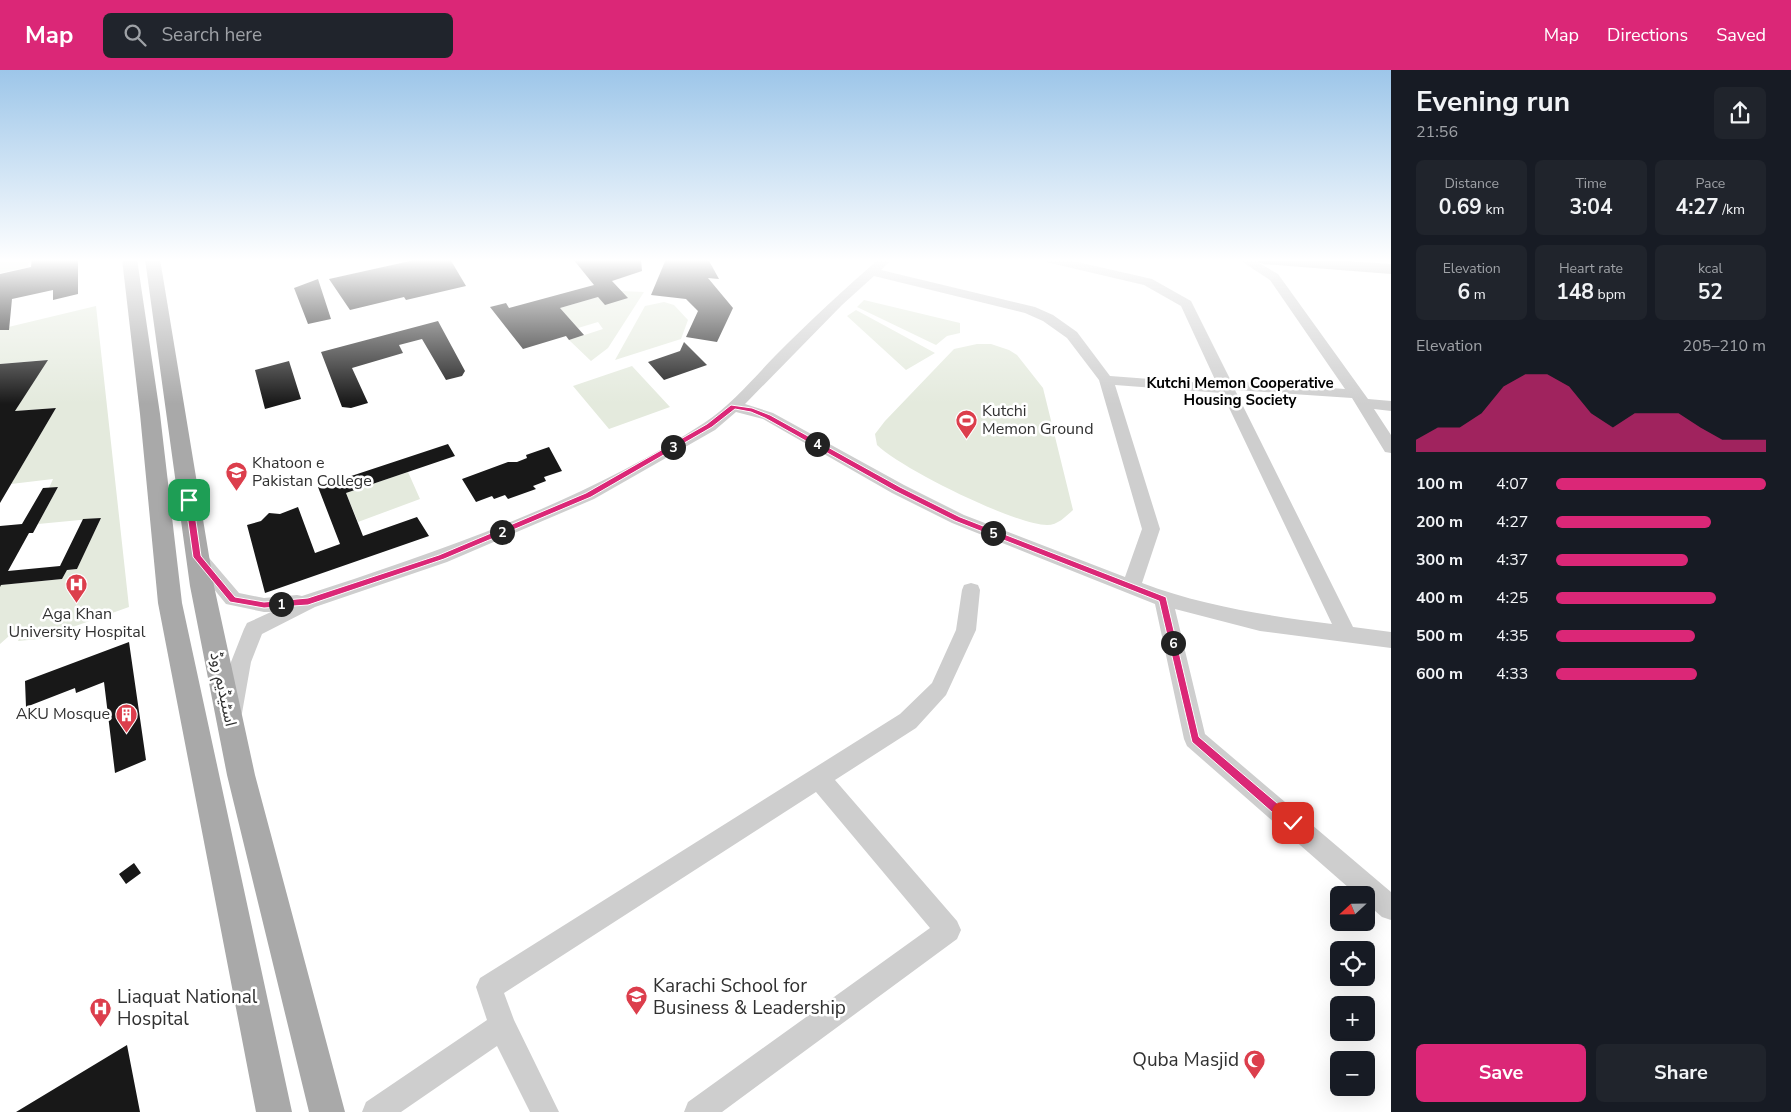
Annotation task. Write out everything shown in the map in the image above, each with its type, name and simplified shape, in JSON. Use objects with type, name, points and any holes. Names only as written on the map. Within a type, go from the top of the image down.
[{"type":"main road","name":"اسٹیڈیم روڈ","points":[[136,308],[150,414],[170,603],[274,1112]]},
{"type":"main road","name":"اسٹیڈیم روڈ","points":[[160,308],[197,557],[241,775],[327,1112]]},
{"type":"main road","points":[[150,414],[175,408]]},
{"type":"street","points":[[230,722],[241,662],[254,629],[308,602],[441,557],[588,495],[710,426],[733,407],[832,308]]},
{"type":"street","points":[[1020,308],[1048,318],[1072,335],[1106,380],[1151,528],[1131,587]]},
{"type":"street","points":[[1188,308],[1347,635]]},
{"type":"street","points":[[1296,308],[1360,398],[1391,448]]},
{"type":"street","points":[[1106,380],[1227,387],[1360,398],[1391,406]]},
{"type":"street","points":[[733,407],[752,410],[768,416],[898,489],[958,519],[1163,599],[1260,623],[1391,640]]},
{"type":"street","points":[[197,557],[233,600],[264,605],[308,602]]},
{"type":"street","points":[[545,1112],[502,1026],[489,987],[908,721],[940,689],[966,630],[971,590]]},
{"type":"street","points":[[1163,599],[1195,739],[1391,908]]},
{"type":"street","points":[[698,1112],[948,930],[819,778]]},
{"type":"street","points":[[376,1112],[502,1026]]},
{"type":"shaded area","points":[[89,308],[96,308],[129,607],[39,639],[18,641],[23,630],[17,629],[0,644],[0,585],[62,579],[67,570],[77,569],[101,518],[38,524],[58,487],[49,488],[53,479],[11,484],[56,408],[15,411],[47,360],[0,364],[0,329]]},
{"type":"shaded area","points":[[560,308],[634,308],[608,348],[591,361],[569,340],[603,329],[598,322],[578,328]]},
{"type":"shaded area","points":[[644,308],[676,308],[688,320],[681,339],[615,360]]},
{"type":"shaded area","points":[[858,308],[896,308],[960,323],[960,333],[947,336],[936,345]]},
{"type":"shaded area","points":[[856,310],[935,353],[906,370],[847,316]]},
{"type":"shaded area","name":"Kutchi Memon Ground","points":[[977,344],[991,344],[1017,355],[1043,388],[1073,510],[1055,524],[1047,525],[1031,522],[985,506],[933,481],[877,445],[875,434],[885,421],[954,349]]},
{"type":"shaded area","points":[[632,366],[670,407],[609,429],[573,386]]},
{"type":"shaded area","points":[[408,472],[420,499],[358,522],[346,493]]},
{"type":"building","points":[[0,308],[11,308],[9,330],[0,330]]},
{"type":"building","points":[[302,308],[327,308],[331,319],[308,324]]},
{"type":"building","points":[[490,308],[561,308],[584,335],[569,340],[566,336],[523,349]]},
{"type":"building","points":[[695,308],[733,308],[717,342],[686,337],[698,311]]},
{"type":"building","points":[[438,321],[465,371],[462,376],[446,380],[422,339],[399,345],[403,353],[352,368],[368,403],[351,408],[342,407],[321,352]]},
{"type":"building","points":[[684,342],[707,365],[664,380],[648,362],[680,351]]},
{"type":"building","points":[[48,360],[15,411],[56,408],[0,503],[0,364]]},
{"type":"building","points":[[289,361],[301,399],[265,409],[255,370]]},
{"type":"building","points":[[448,444],[455,456],[346,493],[363,536],[417,517],[429,536],[265,593],[247,525],[261,521],[269,513],[280,514],[298,507],[315,553],[340,544],[318,487]]},
{"type":"building","points":[[549,447],[562,471],[544,477],[546,481],[533,486],[536,489],[508,499],[505,495],[494,499],[492,496],[476,502],[462,479],[508,462],[517,462],[527,458],[526,455]]},
{"type":"building","points":[[58,487],[33,533],[29,533],[8,571],[60,566],[83,519],[101,518],[77,569],[67,570],[62,579],[1,585],[0,587],[0,526],[22,524],[43,488]]},
{"type":"building","name":"AKU Mosque","points":[[129,642],[146,760],[115,773],[104,682],[76,693],[75,688],[26,707],[25,681]]},
{"type":"building","points":[[134,863],[141,873],[126,884],[119,874]]},
{"type":"building","points":[[127,1045],[140,1112],[16,1112]]},
{"type":"place","name":"Kutchi Memon Ground","points":[[966,439]]},
{"type":"place","name":"Khatoon e Pakistan College","points":[[236,491]]},
{"type":"place","name":"Aga Khan University Hospital","points":[[77,604]]},
{"type":"place","name":"AKU Mosque","points":[[126,733]]},
{"type":"place","name":"Karachi School for Business & Leadership","points":[[637,1016]]},
{"type":"place","name":"Liaquat National Hospital","points":[[101,1027]]},
{"type":"place","name":"Quba Masjid","points":[[1255,1079]]},
{"type":"district","name":"Kutchi Memon Cooperative Housing Society","points":[[1240,392]]},
{"type":"route","points":[[189,500],[197,557],[233,600],[264,605],[308,602],[441,557],[588,495],[710,426],[733,407],[752,410],[768,416],[898,489],[958,519],[1163,599],[1195,739],[1293,823]]}]
